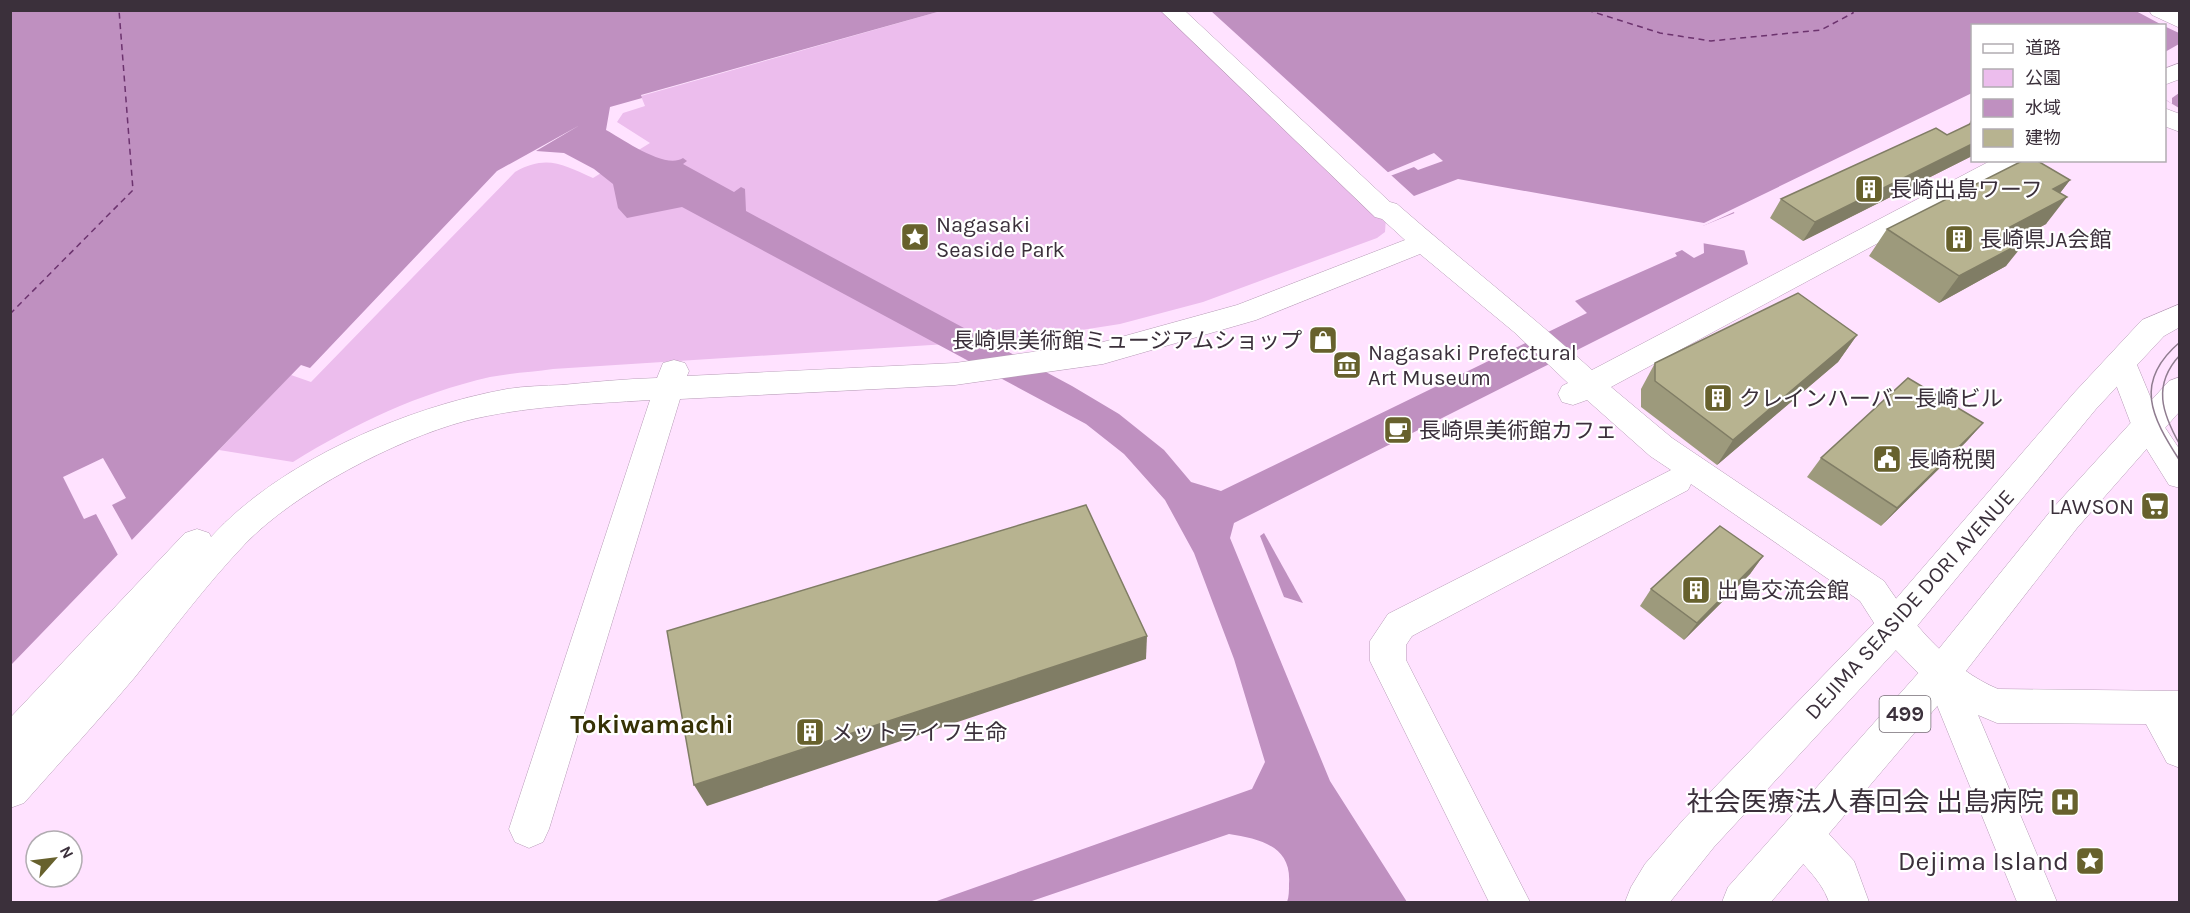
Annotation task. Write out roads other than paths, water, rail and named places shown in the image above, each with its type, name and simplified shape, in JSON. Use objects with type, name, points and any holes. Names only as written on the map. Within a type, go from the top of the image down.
[{"type":"highway","name":"DEJIMA SEASIDE DORI AVENUE","points":[[1646,903],[1660,879],[1699,833],[1895,626],[2085,401],[2153,328],[2180,314]]},
{"type":"highway","name":"499","points":[[1743,903],[1941,673],[2060,524],[2146,424],[2180,389]]},
{"type":"street","points":[[1171,10],[1406,232],[1432,268],[1515,329],[1677,481],[1860,606],[1895,626]]},
{"type":"street","points":[[2160,10],[2180,21]]},
{"type":"street","points":[[2166,77],[2180,70]]},
{"type":"street","points":[[2166,116],[2180,125]]},
{"type":"street","points":[[1581,390],[2008,162]]},
{"type":"street","points":[[10,745],[204,536],[255,493],[303,462],[376,423],[492,385],[513,381],[671,380],[944,365],[1039,355],[1240,302],[1378,248],[1406,232]]},
{"type":"street","points":[[2122,361],[2146,424],[2180,476]]},
{"type":"street","points":[[10,790],[121,667],[179,595],[234,534],[260,511],[314,474],[406,428],[464,410],[509,400],[671,380]]},
{"type":"street","points":[[530,829],[671,380]]},
{"type":"street","points":[[1581,390],[1872,591],[1895,626],[1941,673],[1976,697],[1997,706],[2168,708],[2180,751]]},
{"type":"street","points":[[1510,903],[1388,661],[1388,641],[1400,625],[1677,481]]},
{"type":"street","points":[[1941,673],[2037,903]]},
{"type":"street","points":[[1802,834],[1840,876],[1850,903]]},
{"type":"water","points":[[2134,10],[2160,24],[1971,24],[1971,93],[1704,223],[1458,179],[1414,196],[1211,11]]},
{"type":"water","points":[[11,11],[941,11],[641,95],[642,98],[610,107],[606,130],[655,157],[675,161],[683,158],[687,161],[683,164],[734,192],[741,187],[745,189],[746,211],[1072,386],[1119,414],[1164,450],[1191,482],[1221,491],[1587,313],[1575,301],[1677,256],[1675,253],[1682,250],[1694,258],[1704,253],[1703,226],[1734,212],[1748,264],[1234,523],[1230,538],[1330,781],[1407,902],[1287,902],[1289,871],[1280,853],[1262,842],[1229,834],[1029,902],[934,902],[1252,789],[1265,762],[1234,659],[1194,553],[1165,500],[1124,454],[1086,424],[682,207],[627,218],[618,208],[613,184],[594,169],[564,153],[536,151],[580,125],[497,171],[310,368],[301,365],[11,665]]},
{"type":"water","points":[[2166,27],[2179,33],[2179,108],[2166,100]]},
{"type":"water","points":[[1264,533],[1303,603],[1284,597],[1260,536]]},
{"type":"tram line","points":[[2180,342],[2165,357],[2156,371],[2152,385],[2155,414],[2180,461]]},
{"type":"tram line","points":[[2180,355],[2171,366],[2163,388],[2168,422],[2180,445]]},
{"type":"place","name":"長崎出島ワーフ","points":[[1869,189]]},
{"type":"place","name":"Nagasaki Seaside Park","points":[[915,237]]},
{"type":"place","name":"長崎県JA会館","points":[[1959,239]]},
{"type":"place","name":"長崎県美術館ミュージアムショップ","points":[[1323,340]]},
{"type":"place","name":"Nagasaki Prefectural Art Museum","points":[[1347,365]]},
{"type":"place","name":"クレインハーバー長崎ビル","points":[[1718,398]]},
{"type":"place","name":"長崎県美術館カフェ","points":[[1398,430]]},
{"type":"place","name":"長崎税関","points":[[1887,459]]},
{"type":"place","name":"LAWSON","points":[[2155,506]]},
{"type":"place","name":"出島交流会館","points":[[1696,590]]},
{"type":"place","name":"メットライフ生命","points":[[810,732]]},
{"type":"place","name":"社会医療法人春回会 出島病院","points":[[2065,802]]},
{"type":"place","name":"Dejima Island","points":[[2090,861]]},
{"type":"district","name":"Tokiwamachi","points":[[652,724]]}]
